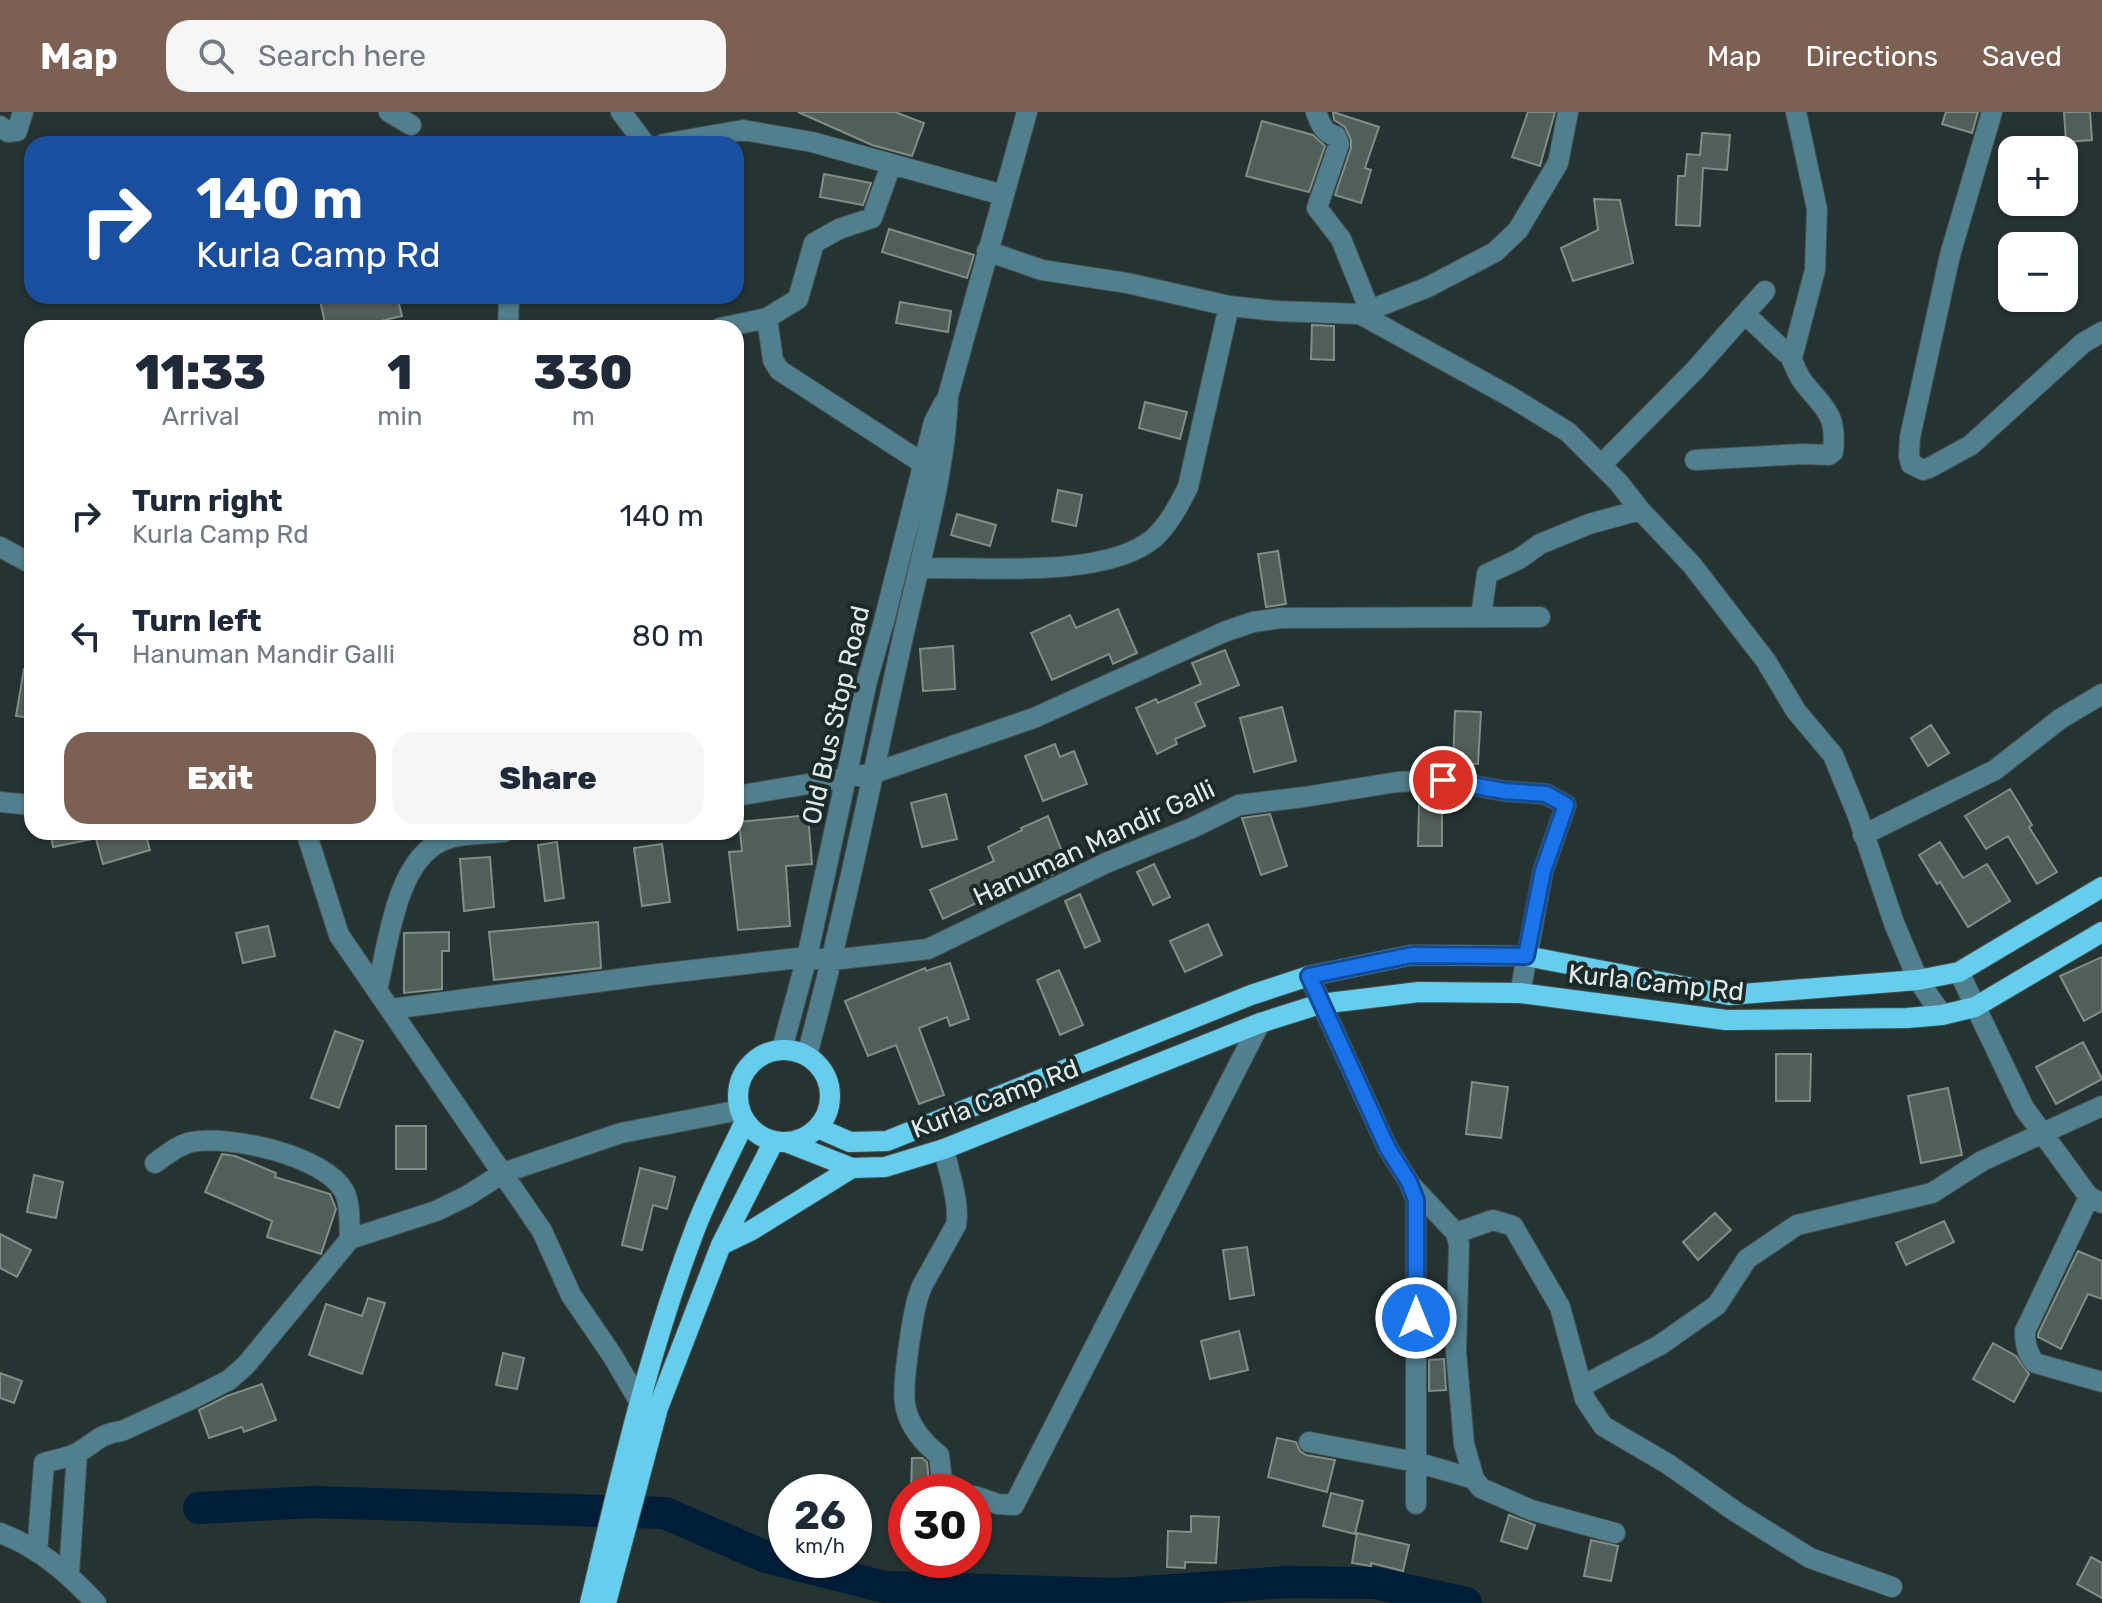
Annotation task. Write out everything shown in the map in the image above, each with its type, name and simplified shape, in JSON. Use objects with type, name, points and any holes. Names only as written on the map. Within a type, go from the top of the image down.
[{"type":"main road","name":"Kurla Camp Rd","points":[[818,1128],[850,1142],[887,1141],[1237,1001],[1309,976],[1412,955],[1526,956],[1729,995],[1918,980],[1959,972],[2102,887]]},
{"type":"main road","name":"Kurla Camp Rd","points":[[742,1115],[762,1137],[852,1168],[885,1167],[944,1149],[1260,1023],[1320,1004],[1419,992],[1520,993],[1726,1020],[1942,1015],[1975,1007],[2102,932]]},
{"type":"main road","points":[[606,1603],[605,1576],[632,1463],[695,1230],[742,1115],[738,1089],[746,1069],[762,1055],[782,1049],[807,1055],[817,1062],[829,1082],[829,1107],[818,1128],[809,1135],[780,1142],[721,1245],[648,1405]]},
{"type":"main road","points":[[721,1245],[752,1230],[852,1168]]},
{"type":"main road","points":[[590,1603],[605,1576]]},
{"type":"street","points":[[389,112],[411,125]]},
{"type":"street","points":[[621,112],[639,136]]},
{"type":"street","points":[[722,133],[730,112]]},
{"type":"street","name":"Old Bus Stop Road","points":[[782,1049],[807,957],[867,681],[934,422],[948,396],[1027,112]]},
{"type":"street","points":[[1316,112],[1321,124],[1329,134],[1336,136],[1339,144],[1317,208],[1341,239],[1365,312],[1568,432],[1692,565],[1766,661],[1796,711],[1833,755],[1894,923],[1918,980],[1942,1015]]},
{"type":"street","points":[[987,251],[1042,270],[1127,283],[1229,306],[1277,311],[1365,312],[1428,287],[1495,252],[1518,230],[1558,163],[1568,112]]},
{"type":"street","points":[[1789,354],[1795,351],[1815,270],[1817,209],[1796,112]]},
{"type":"street","points":[[1992,112],[1950,255],[1910,437],[1911,464],[1923,470],[1971,445],[2083,343],[2102,332]]},
{"type":"street","points":[[706,136],[743,130],[812,142],[1003,195]]},
{"type":"street","points":[[744,323],[767,318],[798,299],[814,243],[839,229],[872,218],[891,165]]},
{"type":"street","points":[[1601,465],[1695,370],[1765,291]]},
{"type":"street","points":[[921,568],[1061,567],[1101,563],[1127,554],[1154,538],[1175,512],[1188,487],[1229,306]]},
{"type":"street","points":[[1695,460],[1829,455],[1833,452],[1830,414],[1802,382],[1789,354],[1745,314]]},
{"type":"street","points":[[767,318],[773,360],[779,370],[924,464]]},
{"type":"street","name":"Old Bus Stop Road","points":[[807,1055],[832,960],[921,568],[947,433],[948,396]]},
{"type":"street","points":[[1481,616],[1487,574],[1519,559],[1540,544],[1589,524],[1640,510]]},
{"type":"street","points":[[0,547],[24,560]]},
{"type":"street","points":[[744,795],[874,773],[1034,718],[1224,632],[1253,622],[1281,618],[1540,617]]},
{"type":"street","points":[[884,621],[905,628]]},
{"type":"street","points":[[1863,835],[1995,770],[2060,719],[2102,694]]},
{"type":"street","name":"Hanuman Mandir Galli","points":[[832,960],[928,949],[1106,863],[1239,805],[1397,782],[1443,780],[1504,791],[1546,794],[1566,805],[1543,871],[1520,993]]},
{"type":"street","points":[[0,802],[24,804]]},
{"type":"street","points":[[309,840],[339,935],[542,1231],[571,1295],[648,1405]]},
{"type":"street","points":[[371,983],[406,881],[426,840]]},
{"type":"street","points":[[391,1009],[807,957],[832,960]]},
{"type":"street","points":[[1959,972],[2024,1108],[2095,1200],[2025,1331],[2028,1354],[2035,1363],[2102,1382]]},
{"type":"street","points":[[1309,976],[1387,1147],[1409,1182],[1456,1233],[1460,1275],[1456,1351],[1464,1444],[1474,1479],[1481,1488],[1531,1510],[1615,1533]]},
{"type":"street","points":[[992,1503],[1014,1505],[1260,1023]]},
{"type":"street","points":[[1582,1386],[1660,1345],[1717,1305],[1747,1259],[1797,1225],[1932,1193],[1982,1161],[2102,1106]]},
{"type":"street","points":[[37,1552],[44,1463],[77,1453],[90,1442],[111,1432],[122,1431],[229,1380],[246,1365],[350,1239],[436,1211],[503,1173],[621,1133],[742,1115]]},
{"type":"street","points":[[155,1163],[188,1142],[210,1140],[289,1154],[322,1168],[342,1187],[348,1199],[350,1239]]},
{"type":"street","points":[[941,1474],[939,1455],[929,1449],[918,1434],[905,1404],[918,1297],[956,1225],[957,1204],[944,1149]]},
{"type":"street","points":[[1409,1182],[1416,1200],[1417,1217],[1416,1504]]},
{"type":"street","points":[[1456,1233],[1493,1220],[1513,1226],[1560,1307],[1585,1399],[1603,1426],[1668,1464],[1736,1512],[1810,1558],[1892,1587]]},
{"type":"street","points":[[1309,1442],[1416,1462],[1474,1479]]},
{"type":"street","points":[[69,1574],[77,1453]]},
{"type":"street","points":[[0,1533],[28,1545],[69,1574],[96,1603]]},
{"type":"building","points":[[798,112],[895,112],[924,123],[912,156],[872,145]]},
{"type":"building","points":[[1333,112],[1379,127],[1365,168],[1371,170],[1361,203],[1335,195],[1351,140],[1345,127],[1334,120]]},
{"type":"building","points":[[1528,112],[1555,112],[1540,166],[1512,157]]},
{"type":"building","points":[[1946,112],[1978,112],[1972,133],[1942,124]]},
{"type":"building","points":[[2064,112],[2090,112],[2092,140],[2078,141],[2078,136],[2066,136]]},
{"type":"building","points":[[1262,121],[1313,135],[1325,146],[1309,192],[1246,176]]},
{"type":"building","points":[[1702,133],[1730,135],[1727,170],[1703,168],[1700,226],[1676,225],[1678,176],[1685,176],[1687,154],[1700,155]]},
{"type":"building","points":[[824,174],[871,183],[863,205],[820,197]]},
{"type":"building","points":[[1594,199],[1620,200],[1633,263],[1573,281],[1561,248],[1598,230]]},
{"type":"building","points":[[889,229],[974,255],[967,278],[882,252]]},
{"type":"building","points":[[900,302],[951,311],[948,332],[896,323]]},
{"type":"building","points":[[321,304],[399,304],[402,316],[385,320],[324,320]]},
{"type":"building","points":[[1312,325],[1334,326],[1334,360],[1311,359]]},
{"type":"building","points":[[1145,402],[1187,412],[1180,439],[1139,428]]},
{"type":"building","points":[[1058,490],[1082,495],[1076,526],[1052,521]]},
{"type":"building","points":[[957,514],[996,525],[990,546],[951,535]]},
{"type":"building","points":[[1278,551],[1286,604],[1266,607],[1258,554]]},
{"type":"building","points":[[1118,609],[1137,653],[1113,664],[1109,654],[1052,680],[1031,633],[1070,615],[1076,628]]},
{"type":"building","points":[[953,646],[955,689],[923,691],[920,649]]},
{"type":"building","points":[[1225,650],[1239,685],[1195,703],[1205,726],[1175,739],[1177,744],[1157,754],[1136,708],[1156,699],[1158,703],[1201,684],[1192,663]]},
{"type":"building","points":[[24,669],[24,717],[16,716]]},
{"type":"building","points":[[1282,707],[1296,761],[1254,772],[1240,718]]},
{"type":"building","points":[[1455,711],[1481,712],[1478,764],[1453,763]]},
{"type":"building","points":[[1931,725],[1949,753],[1928,766],[1911,738]]},
{"type":"building","points":[[1055,744],[1060,757],[1074,751],[1087,784],[1043,801],[1025,756]]},
{"type":"building","points":[[2010,789],[2057,872],[2037,884],[2008,836],[1986,849],[1965,816]]},
{"type":"building","points":[[946,794],[957,839],[922,847],[911,803]]},
{"type":"building","points":[[1419,804],[1442,805],[1442,846],[1418,846]]},
{"type":"building","points":[[1270,814],[1287,866],[1261,875],[1242,818]]},
{"type":"building","points":[[808,815],[812,864],[786,866],[790,926],[738,930],[729,852],[742,851],[744,821]]},
{"type":"building","points":[[1048,816],[1068,867],[1042,880],[1039,873],[943,919],[930,890],[994,861],[988,847]]},
{"type":"building","points":[[52,840],[88,840],[53,847]]},
{"type":"building","points":[[96,840],[147,840],[150,850],[103,864]]},
{"type":"building","points":[[557,842],[564,898],[545,901],[538,845]]},
{"type":"building","points":[[1940,842],[1963,878],[1987,864],[2010,901],[1968,927],[1919,855]]},
{"type":"building","points":[[662,844],[670,902],[642,906],[634,848]]},
{"type":"building","points":[[490,857],[494,907],[464,911],[460,859]]},
{"type":"building","points":[[1154,864],[1170,897],[1153,905],[1137,872]]},
{"type":"building","points":[[1080,894],[1100,941],[1085,948],[1065,901]]},
{"type":"building","points":[[598,922],[601,968],[494,980],[489,932]]},
{"type":"building","points":[[1208,924],[1222,955],[1185,972],[1170,941]]},
{"type":"building","points":[[268,926],[275,956],[243,963],[236,933]]},
{"type":"building","points":[[449,932],[449,951],[442,951],[442,989],[404,993],[404,933]]},
{"type":"building","points":[[2102,957],[2102,1011],[2084,1021],[2060,976]]},
{"type":"building","points":[[950,963],[969,1019],[950,1026],[947,1017],[919,1028],[944,1095],[919,1104],[896,1045],[868,1056],[845,1001],[925,968],[926,971]]},
{"type":"building","points":[[1059,970],[1083,1025],[1060,1035],[1037,980]]},
{"type":"building","points":[[335,1031],[363,1041],[339,1108],[311,1098]]},
{"type":"building","points":[[2083,1042],[2102,1079],[2056,1104],[2036,1067]]},
{"type":"building","points":[[1776,1054],[1811,1054],[1810,1101],[1776,1101]]},
{"type":"building","points":[[1472,1082],[1508,1087],[1501,1138],[1466,1134]]},
{"type":"building","points":[[1948,1088],[1962,1155],[1921,1163],[1908,1096]]},
{"type":"building","points":[[396,1126],[426,1126],[426,1169],[396,1169]]},
{"type":"building","points":[[222,1154],[235,1156],[276,1173],[275,1177],[330,1194],[336,1209],[321,1254],[267,1237],[272,1221],[205,1192]]},
{"type":"building","points":[[640,1168],[675,1177],[667,1209],[653,1205],[642,1250],[622,1245]]},
{"type":"building","points":[[34,1175],[63,1182],[56,1218],[27,1212]]},
{"type":"building","points":[[1715,1213],[1731,1230],[1698,1260],[1683,1242]]},
{"type":"building","points":[[1944,1221],[1954,1242],[1906,1265],[1896,1243]]},
{"type":"building","points":[[0,1234],[31,1250],[17,1277],[0,1268]]},
{"type":"building","points":[[1247,1247],[1254,1295],[1230,1299],[1223,1250]]},
{"type":"building","points":[[2078,1251],[2102,1261],[2102,1299],[2088,1294],[2061,1349],[2038,1337],[2038,1334]]},
{"type":"building","points":[[368,1298],[385,1303],[362,1374],[309,1355],[326,1304],[362,1316]]},
{"type":"building","points":[[1239,1331],[1248,1370],[1210,1379],[1201,1341]]},
{"type":"building","points":[[1993,1343],[2016,1356],[2029,1374],[2014,1402],[1973,1379]]},
{"type":"building","points":[[503,1353],[524,1358],[517,1389],[496,1385]]},
{"type":"building","points":[[1444,1359],[1446,1390],[1429,1391],[1429,1360]]},
{"type":"building","points":[[0,1373],[22,1381],[14,1403],[0,1398]]},
{"type":"building","points":[[262,1384],[276,1420],[244,1432],[242,1427],[209,1438],[199,1410]]},
{"type":"building","points":[[1277,1438],[1296,1442],[1306,1455],[1335,1460],[1327,1492],[1268,1477]]},
{"type":"building","points":[[912,1458],[922,1458],[927,1462],[928,1474],[912,1474]]},
{"type":"building","points":[[1331,1493],[1363,1501],[1355,1534],[1323,1526]]},
{"type":"building","points":[[1509,1515],[1535,1525],[1527,1549],[1501,1541]]},
{"type":"building","points":[[1191,1516],[1219,1517],[1216,1563],[1185,1562],[1185,1568],[1167,1567],[1168,1531],[1191,1532]]},
{"type":"building","points":[[1357,1533],[1409,1545],[1403,1571],[1371,1563],[1371,1566],[1352,1563]]},
{"type":"building","points":[[1591,1540],[1618,1546],[1611,1581],[1584,1576]]},
{"type":"building","points":[[2091,1557],[2102,1563],[2102,1598],[2077,1584]]},
{"type":"waterway","points":[[199,1508],[313,1502],[665,1513],[766,1557],[884,1587],[1117,1594],[1286,1582],[1375,1583],[1466,1603]]},
{"type":"route","points":[[1416,1318],[1416,1200],[1409,1182],[1387,1147],[1309,976],[1412,955],[1526,956],[1543,871],[1566,805],[1546,794],[1504,791],[1443,780]]}]
